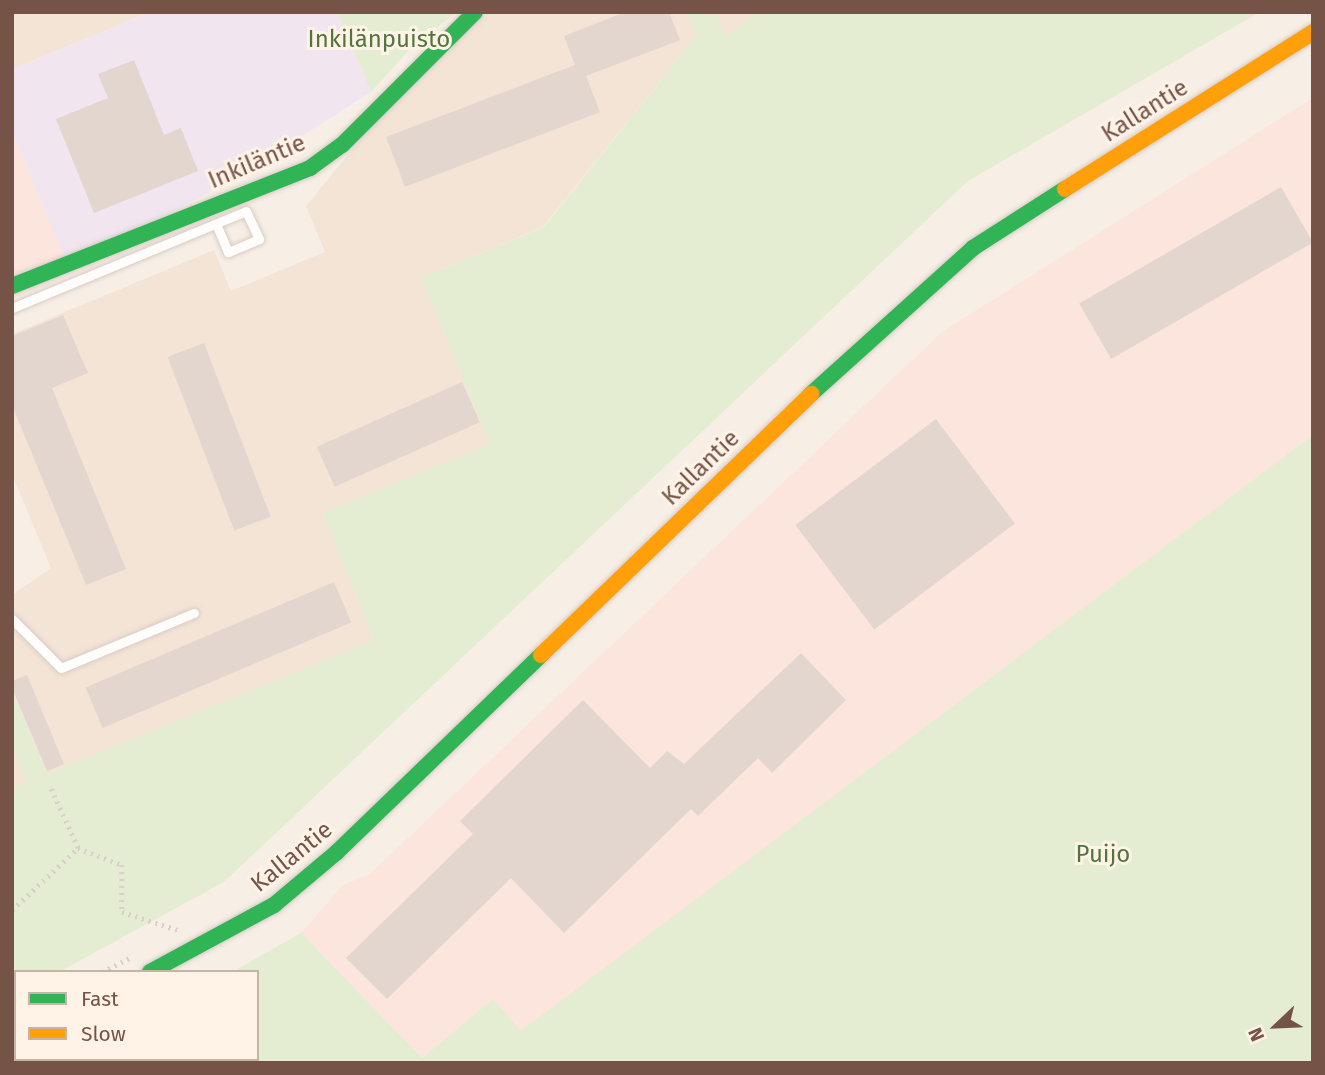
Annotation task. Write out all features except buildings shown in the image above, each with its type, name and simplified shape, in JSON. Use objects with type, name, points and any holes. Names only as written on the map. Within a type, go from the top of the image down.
[{"type":"main road","name":"Inkiläntie","points":[[12,286],[310,168],[342,145],[475,12]]},
{"type":"main road","name":"Kallantie","points":[[154,970],[274,905],[337,852],[832,374],[973,248],[1313,32]]},
{"type":"lane","points":[[12,308],[216,223],[246,211],[259,239],[228,253],[216,223]]},
{"type":"lane","points":[[12,618],[61,668],[194,613]]},
{"type":"path","points":[[51,789],[78,848],[122,865],[122,912],[183,932]]},
{"type":"path","points":[[12,910],[78,848]]},
{"type":"shaded area","points":[[12,12],[150,12],[12,69]]},
{"type":"shaded area","points":[[150,12],[337,12],[371,92],[233,180],[68,266],[12,132],[12,69]]},
{"type":"shaded area","points":[[488,12],[686,12],[696,36],[543,227],[421,278],[490,444],[323,513],[374,640],[47,774],[12,691],[12,595],[51,568],[12,474],[12,334],[214,250],[231,291],[325,252],[306,206],[425,61]]},
{"type":"shaded area","points":[[715,12],[757,12],[725,37]]},
{"type":"shaded area","points":[[1313,98],[1313,435],[521,1032],[493,999],[422,1058],[301,933],[343,885],[370,874],[942,332]]},
{"type":"shaded area","points":[[12,132],[68,266],[12,289]]},
{"type":"shaded area","points":[[12,745],[28,782],[12,788]]},
{"type":"green space","name":"Inkilänpuisto","points":[[337,12],[457,12],[410,49],[371,92]]},
{"type":"green space","points":[[686,12],[715,12],[725,37],[757,12],[1260,12],[968,181],[224,882],[63,970],[14,970],[12,998],[12,788],[27,782],[12,745],[12,691],[47,774],[374,640],[323,513],[490,444],[421,278],[544,227],[696,36]]},
{"type":"green space","name":"Puijo","points":[[1313,435],[1313,1063],[46,1063],[259,1061],[259,970],[236,970],[301,933],[422,1058],[493,999],[521,1031]]},
{"type":"traffic: fast","points":[[12,286],[310,168],[342,145],[475,12]]},
{"type":"traffic: fast","points":[[811,394],[973,248],[1065,189]]},
{"type":"traffic: fast","points":[[154,970],[274,905],[337,852],[541,655]]},
{"type":"traffic: slow","points":[[1065,189],[1313,32]]},
{"type":"traffic: slow","points":[[541,655],[811,394]]}]
